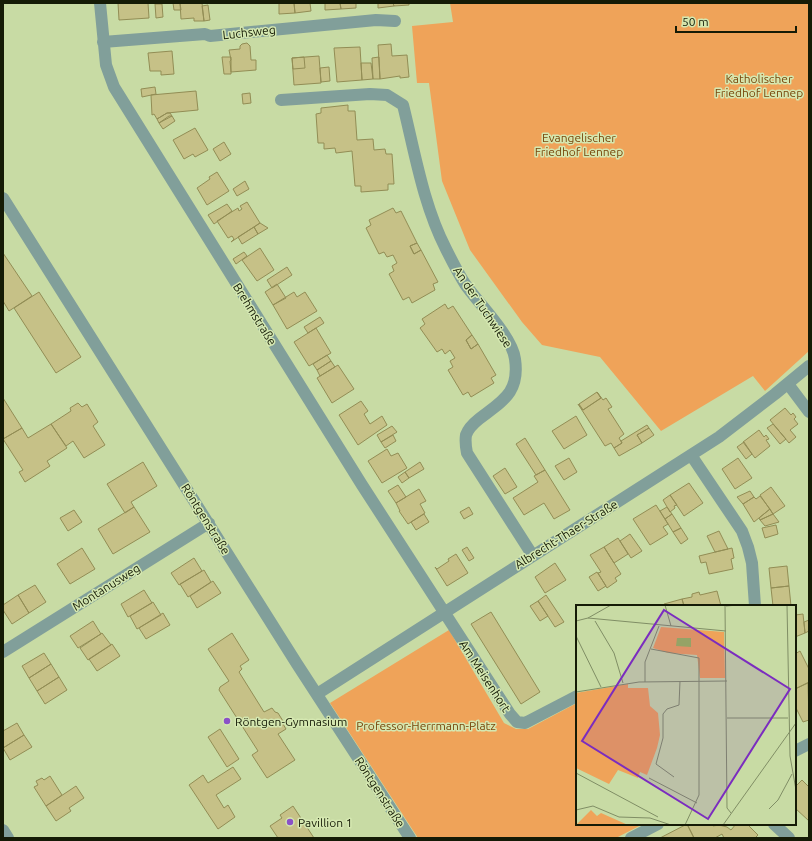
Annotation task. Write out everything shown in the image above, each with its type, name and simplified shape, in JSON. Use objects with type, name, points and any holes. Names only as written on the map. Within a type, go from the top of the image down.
[{"type":"street","name":"Brehmstraße","points":[[100,3],[106,65],[114,87],[362,485],[444,612]]},
{"type":"street","name":"Luchsweg","points":[[103,42],[205,34],[210,36],[376,20],[395,21]]},
{"type":"street","name":"An der Tuchwiese","points":[[281,100],[370,94],[387,95],[403,105],[419,174],[432,218],[445,248],[465,283],[506,338],[515,357],[516,369],[510,394],[473,424],[466,435],[466,444],[467,453],[533,556]]},
{"type":"street","name":"Röntgenstraße","points":[[3,198],[317,694],[410,838]]},
{"type":"street","name":"Albrecht-Thaer-Straße","points":[[317,694],[719,437],[809,366]]},
{"type":"street","points":[[788,384],[809,412]]},
{"type":"street","points":[[691,455],[742,531],[752,563],[755,605]]},
{"type":"street","name":"Montanusweg","points":[[3,652],[209,523]]},
{"type":"street","name":"Am Meisenhort","points":[[444,612],[516,722],[521,724],[527,723],[576,697]]},
{"type":"street","points":[[796,750],[809,744]]},
{"type":"street","points":[[631,838],[656,825]]},
{"type":"street","points":[[775,825],[789,838]]},
{"type":"street","points":[[3,830],[8,838]]},
{"type":"green space","name":"Evangelischer Friedhof Lennep","points":[[450,3],[809,3],[809,351],[765,391],[753,376],[661,431],[600,357],[542,345],[522,322],[470,250],[442,181],[429,83],[417,83],[412,26],[453,22]]},
{"type":"green space","name":"Professor-Herrmann-Platz","points":[[449,630],[504,723],[516,729],[528,729],[576,704],[576,825],[641,825],[616,838],[418,838],[330,703]]},
{"type":"building","points":[[118,3],[148,3],[149,18],[119,20]]},
{"type":"building","points":[[173,3],[180,3],[181,10],[174,10]]},
{"type":"building","points":[[180,3],[202,3],[204,21],[194,21],[194,18],[181,19]]},
{"type":"building","points":[[279,3],[294,3],[295,13],[279,14]]},
{"type":"building","points":[[294,3],[310,3],[311,11],[295,13]]},
{"type":"building","points":[[325,3],[340,3],[341,9],[325,10]]},
{"type":"building","points":[[340,3],[356,3],[356,8],[341,9]]},
{"type":"building","points":[[378,3],[393,3],[394,6],[378,8]]},
{"type":"building","points":[[393,3],[409,3],[409,5],[394,6]]},
{"type":"building","points":[[155,4],[162,4],[163,17],[156,18]]},
{"type":"building","points":[[208,5],[210,20],[204,21],[202,6]]},
{"type":"building","points":[[247,43],[250,46],[251,60],[256,60],[256,70],[231,72],[229,50],[240,49],[242,44]]},
{"type":"building","points":[[391,44],[392,56],[407,55],[409,77],[400,78],[400,76],[380,79],[378,45]]},
{"type":"building","points":[[360,47],[362,80],[337,82],[334,48]]},
{"type":"building","points":[[172,51],[174,74],[161,75],[161,71],[150,71],[148,53]]},
{"type":"building","points":[[319,56],[321,83],[294,85],[292,58]]},
{"type":"building","points":[[222,57],[231,57],[231,74],[224,74]]},
{"type":"building","points":[[304,57],[305,68],[293,69],[292,58]]},
{"type":"building","points":[[379,57],[380,79],[373,79],[372,58]]},
{"type":"building","points":[[361,63],[371,63],[373,79],[362,80]]},
{"type":"building","points":[[329,67],[330,81],[321,82],[320,68]]},
{"type":"building","points":[[155,87],[156,94],[142,97],[141,89]]},
{"type":"building","points":[[196,91],[198,110],[167,113],[157,119],[154,114],[152,115],[151,95]]},
{"type":"building","points":[[250,93],[251,103],[243,104],[242,94]]},
{"type":"building","points":[[348,105],[348,111],[355,111],[357,140],[373,139],[374,150],[385,149],[386,154],[392,154],[394,184],[388,184],[388,190],[361,192],[361,186],[355,186],[352,151],[336,153],[335,148],[324,149],[324,143],[318,143],[316,114],[321,113],[321,108]]},
{"type":"building","points":[[167,113],[170,113],[172,116],[159,123],[157,119]]},
{"type":"building","points":[[169,116],[172,116],[175,121],[163,129],[159,123]]},
{"type":"building","points":[[195,128],[208,150],[195,157],[193,154],[184,159],[173,140]]},
{"type":"building","points":[[224,142],[231,154],[220,161],[213,149]]},
{"type":"building","points":[[217,172],[229,191],[207,205],[197,188]]},
{"type":"building","points":[[245,181],[249,189],[237,196],[233,189]]},
{"type":"building","points":[[247,202],[260,223],[231,242],[234,239],[232,236],[228,238],[217,221],[238,208],[239,211],[242,209],[240,206]]},
{"type":"building","points":[[227,204],[232,211],[214,224],[208,215]]},
{"type":"building","points":[[393,208],[396,213],[401,211],[417,243],[410,246],[414,254],[421,250],[438,282],[433,284],[435,290],[412,303],[409,297],[403,300],[389,274],[394,271],[392,266],[397,263],[393,255],[387,257],[384,252],[379,254],[366,228],[371,225],[369,220]]},
{"type":"building","points":[[260,223],[268,228],[258,234],[254,227]]},
{"type":"building","points":[[254,227],[258,234],[242,244],[238,237]]},
{"type":"building","points":[[417,243],[421,250],[414,254],[410,246]]},
{"type":"building","points":[[260,248],[274,270],[257,281],[242,260]]},
{"type":"building","points":[[244,252],[247,256],[236,264],[233,259]]},
{"type":"building","points":[[3,253],[32,296],[9,311],[3,301]]},
{"type":"building","points":[[287,267],[292,275],[272,288],[267,280]]},
{"type":"building","points":[[277,284],[286,298],[273,305],[265,292]]},
{"type":"building","points":[[39,292],[81,357],[56,373],[14,308]]},
{"type":"building","points":[[294,292],[297,297],[305,292],[317,311],[287,329],[273,305]]},
{"type":"building","points":[[445,304],[448,309],[453,306],[472,335],[466,340],[471,349],[478,344],[496,375],[491,378],[494,383],[471,397],[468,392],[463,395],[448,370],[453,367],[450,361],[455,358],[450,350],[445,354],[442,349],[437,352],[420,328],[425,324],[422,319]]},
{"type":"building","points":[[320,317],[324,323],[308,333],[304,327]]},
{"type":"building","points":[[316,328],[331,353],[309,366],[294,342]]},
{"type":"building","points":[[472,335],[478,344],[471,349],[466,340]]},
{"type":"building","points":[[327,355],[331,361],[317,370],[313,364]]},
{"type":"building","points":[[331,361],[335,367],[320,376],[317,370]]},
{"type":"building","points":[[338,365],[354,389],[332,403],[317,378]]},
{"type":"building","points":[[597,392],[603,400],[606,398],[612,407],[608,409],[624,434],[619,438],[622,443],[614,448],[611,443],[605,446],[578,404],[583,410],[601,398]]},
{"type":"building","points":[[597,392],[601,398],[583,410],[579,404]]},
{"type":"building","points":[[3,398],[22,428],[3,439]]},
{"type":"building","points":[[361,401],[368,411],[364,414],[370,424],[382,416],[387,425],[358,445],[339,415]]},
{"type":"building","points":[[78,403],[82,407],[87,404],[98,422],[93,426],[105,445],[84,458],[73,441],[66,446],[51,424],[71,411],[70,408]]},
{"type":"building","points":[[785,408],[791,415],[793,413],[796,417],[794,419],[798,424],[790,430],[796,437],[789,443],[770,420]]},
{"type":"building","points":[[576,416],[587,435],[564,449],[552,431]]},
{"type":"building","points":[[51,424],[67,448],[47,461],[50,466],[25,482],[19,472],[23,470],[3,439],[22,428],[28,438]]},
{"type":"building","points":[[773,424],[786,439],[780,444],[767,428]]},
{"type":"building","points":[[647,425],[649,428],[637,435],[642,443],[619,456],[614,448],[622,443],[621,441]]},
{"type":"building","points":[[392,426],[397,432],[381,442],[377,435]]},
{"type":"building","points":[[649,428],[654,435],[642,443],[637,435]]},
{"type":"building","points":[[759,430],[764,437],[766,435],[769,439],[766,440],[770,446],[755,458],[743,442]]},
{"type":"building","points":[[393,435],[396,441],[385,448],[381,442]]},
{"type":"building","points":[[525,438],[545,470],[536,475],[516,444]]},
{"type":"building","points":[[744,442],[752,454],[746,459],[737,447]]},
{"type":"building","points":[[387,449],[391,456],[398,453],[407,468],[382,483],[368,461]]},
{"type":"building","points":[[569,458],[577,472],[564,480],[555,466]]},
{"type":"building","points":[[738,458],[752,478],[735,489],[722,469]]},
{"type":"building","points":[[143,462],[157,486],[131,502],[134,507],[125,513],[107,484]]},
{"type":"building","points":[[420,462],[424,469],[409,478],[405,472]]},
{"type":"building","points":[[505,468],[517,487],[505,494],[493,476]]},
{"type":"building","points":[[545,470],[570,510],[554,519],[544,503],[524,515],[513,498],[538,482],[534,476]]},
{"type":"building","points":[[405,472],[409,478],[402,483],[398,477]]},
{"type":"building","points":[[689,483],[703,503],[684,516],[670,495]]},
{"type":"building","points":[[398,485],[406,497],[396,503],[388,491]]},
{"type":"building","points":[[771,487],[785,506],[773,514],[760,495]]},
{"type":"building","points":[[419,489],[426,501],[420,504],[425,513],[408,524],[399,511],[396,503]]},
{"type":"building","points":[[750,491],[754,497],[743,504],[737,497]]},
{"type":"building","points":[[670,495],[677,505],[674,506],[675,508],[670,512],[663,500]]},
{"type":"building","points":[[760,496],[770,509],[754,522],[743,504],[754,497],[756,499]]},
{"type":"building","points":[[656,505],[668,524],[663,527],[668,534],[650,545],[633,519]]},
{"type":"building","points":[[134,507],[150,532],[113,554],[98,529]]},
{"type":"building","points":[[469,507],[473,514],[464,519],[460,512]]},
{"type":"building","points":[[667,507],[672,514],[665,519],[660,511]]},
{"type":"building","points":[[770,509],[773,514],[760,520],[759,518]]},
{"type":"building","points":[[74,510],[82,522],[68,531],[60,518]]},
{"type":"building","points":[[424,514],[429,522],[416,530],[411,522]]},
{"type":"building","points":[[672,514],[681,528],[673,532],[665,519]]},
{"type":"building","points":[[773,514],[779,522],[765,526],[760,520]]},
{"type":"building","points":[[776,525],[778,534],[765,538],[762,528]]},
{"type":"building","points":[[681,528],[688,539],[681,544],[673,532]]},
{"type":"building","points":[[719,531],[728,549],[715,552],[707,536]]},
{"type":"building","points":[[630,534],[642,551],[631,558],[620,541]]},
{"type":"building","points":[[618,538],[628,554],[614,563],[604,547]]},
{"type":"building","points":[[467,547],[474,558],[469,561],[462,550]]},
{"type":"building","points":[[604,547],[621,574],[615,578],[617,581],[607,588],[598,573],[601,572],[590,555]]},
{"type":"building","points":[[82,548],[95,569],[70,584],[57,564]]},
{"type":"building","points":[[732,548],[734,558],[731,559],[733,569],[709,574],[706,562],[701,563],[699,556]]},
{"type":"building","points":[[456,554],[468,573],[447,586],[435,567],[437,569]]},
{"type":"building","points":[[194,558],[202,571],[179,585],[171,573]]},
{"type":"building","points":[[555,563],[566,580],[545,593],[535,577]]},
{"type":"building","points":[[787,566],[789,586],[771,588],[769,568]]},
{"type":"building","points":[[204,570],[211,582],[188,597],[180,584]]},
{"type":"building","points":[[597,572],[606,586],[598,591],[589,577]]},
{"type":"building","points":[[213,581],[221,593],[197,608],[190,596]]},
{"type":"building","points":[[35,585],[46,602],[29,613],[18,595]]},
{"type":"building","points":[[789,586],[791,605],[773,605],[771,588]]},
{"type":"building","points":[[144,590],[152,603],[128,617],[121,604]]},
{"type":"building","points":[[717,591],[721,605],[684,605],[682,599],[692,597],[692,594],[699,592],[700,595]]},
{"type":"building","points":[[18,595],[29,613],[12,624],[3,610],[3,605]]},
{"type":"building","points":[[546,595],[564,622],[555,627],[538,601]]},
{"type":"building","points":[[682,599],[684,605],[664,605]]},
{"type":"building","points":[[538,601],[548,616],[540,621],[530,606]]},
{"type":"building","points":[[153,602],[161,615],[137,629],[130,616]]},
{"type":"building","points":[[491,612],[540,692],[521,704],[471,624]]},
{"type":"building","points":[[163,613],[170,625],[146,639],[139,628]]},
{"type":"building","points":[[803,614],[805,633],[796,637],[796,615]]},
{"type":"building","points":[[809,620],[809,631],[805,633],[804,622]]},
{"type":"building","points":[[93,621],[101,634],[78,648],[70,636]]},
{"type":"building","points":[[102,633],[111,645],[88,660],[80,648]]},
{"type":"building","points":[[232,633],[249,660],[240,666],[242,669],[239,672],[264,712],[272,708],[278,713],[286,729],[278,734],[295,760],[267,778],[252,755],[258,751],[219,690],[220,687],[229,681],[208,649]]},
{"type":"building","points":[[112,644],[120,656],[97,671],[89,659]]},
{"type":"building","points":[[800,651],[809,669],[809,682],[796,688],[796,653]]},
{"type":"building","points":[[44,653],[51,664],[29,678],[22,666]]},
{"type":"building","points":[[51,664],[59,677],[37,691],[29,678]]},
{"type":"building","points":[[59,677],[67,690],[45,704],[37,691]]},
{"type":"building","points":[[808,683],[809,720],[803,722],[796,708],[796,689]]},
{"type":"building","points":[[17,723],[24,735],[3,748],[3,731]]},
{"type":"building","points":[[220,729],[239,759],[227,767],[208,737]]},
{"type":"building","points":[[24,735],[32,747],[10,760],[3,748]]},
{"type":"building","points":[[233,767],[241,779],[216,795],[224,808],[228,805],[235,817],[218,829],[189,785],[203,775],[208,783]]},
{"type":"building","points":[[50,776],[62,795],[46,806],[34,787],[38,785],[36,781],[42,778],[44,780]]},
{"type":"building","points":[[802,780],[809,787],[809,821],[796,809],[796,786]]},
{"type":"building","points":[[76,786],[84,798],[69,808],[71,811],[56,821],[46,806]]},
{"type":"building","name":"Pavillion 1","points":[[293,806],[314,838],[278,838],[270,826],[282,818],[280,815]]},
{"type":"building","points":[[688,825],[694,838],[660,838]]},
{"type":"building","points":[[688,825],[719,825],[727,827],[731,830],[735,825],[748,825],[758,835],[755,838],[724,838],[722,834],[715,838],[694,838]]},
{"type":"place","name":"Röntgen-Gymnasium","points":[[227,721]]},
{"type":"place","name":"Pavillion 1","points":[[290,822]]},
{"type":"park label","name":"Katholischer Friedhof Lennep","points":[[759,85]]}]
